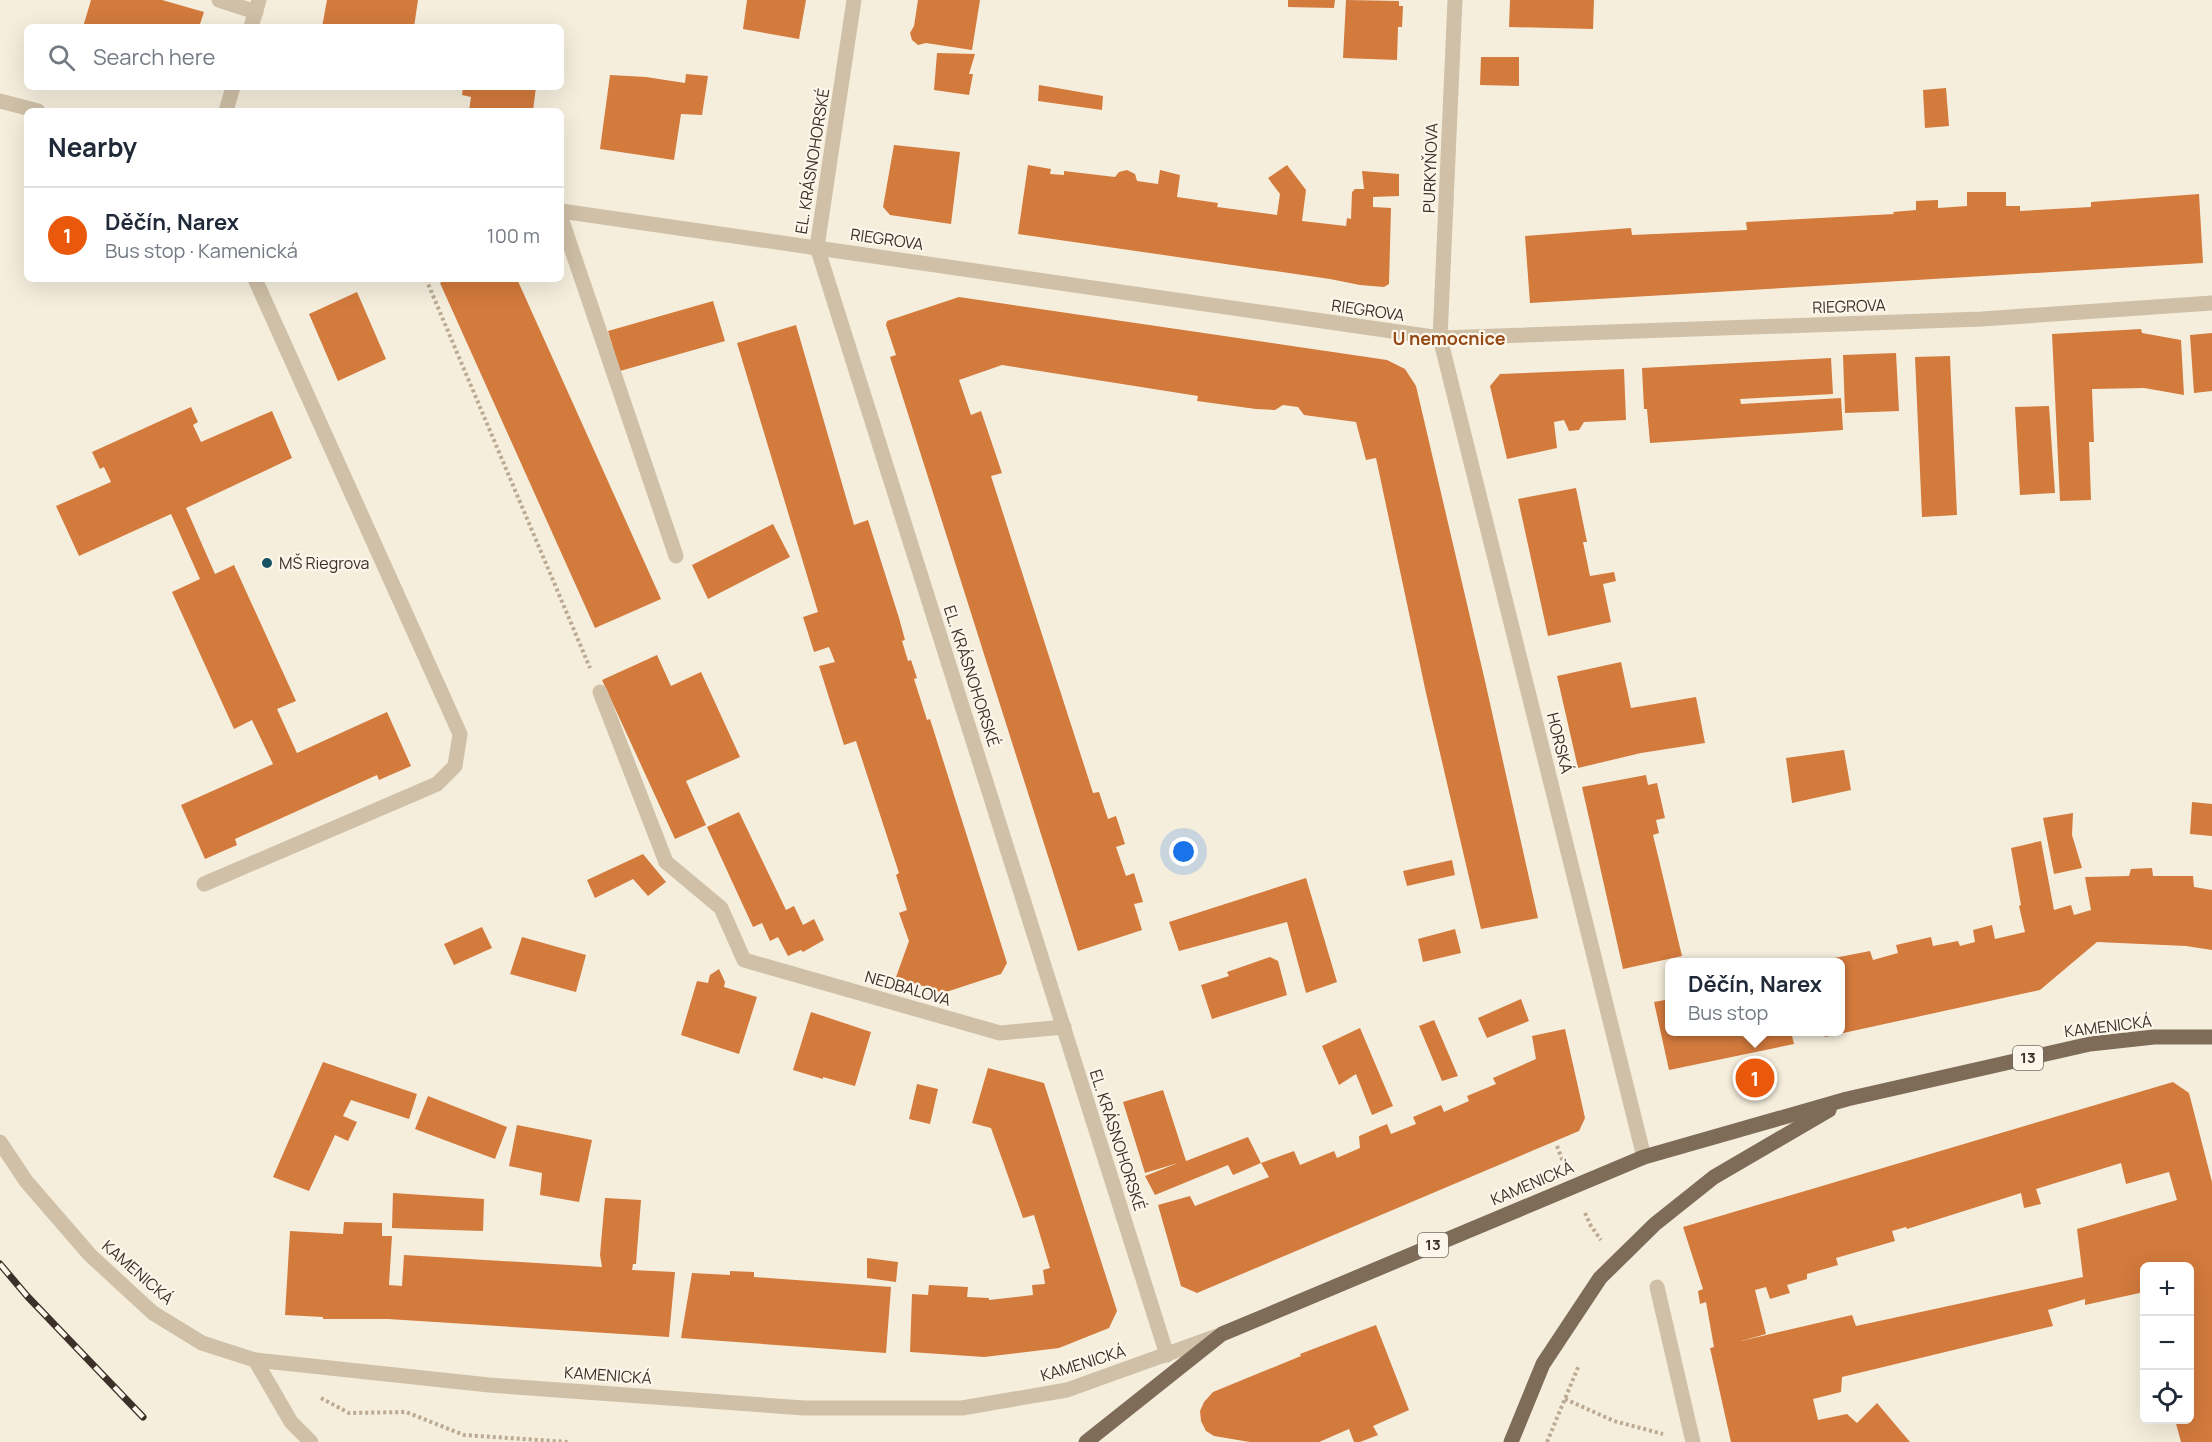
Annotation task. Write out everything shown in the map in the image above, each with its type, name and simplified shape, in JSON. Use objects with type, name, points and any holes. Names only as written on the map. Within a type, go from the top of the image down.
[{"type":"main road","name":"KAMENICKÁ","points":[[1222,1334],[1644,1157],[1847,1099],[2090,1044],[2154,1037],[2212,1037]]},
{"type":"main road","name":"13","points":[[1510,1442],[1543,1364],[1600,1278],[1655,1224],[1714,1177],[1847,1099]]},
{"type":"main road","name":"13","points":[[1086,1442],[1222,1334]]},
{"type":"street","points":[[219,0],[257,6],[252,24]]},
{"type":"street","name":"EL. KRÁSNOHORSKÉ","points":[[854,0],[817,247],[1167,1355]]},
{"type":"street","name":"PURKYŇOVA","points":[[1440,338],[1455,0]]},
{"type":"street","points":[[227,108],[232,90]]},
{"type":"street","points":[[0,101],[27,108]]},
{"type":"street","name":"RIEGROVA","points":[[564,211],[1440,338],[1982,319],[2212,303]]},
{"type":"street","points":[[564,227],[676,556]]},
{"type":"street","points":[[204,884],[437,784],[455,766],[459,734],[256,282]]},
{"type":"street","name":"HORSKÁ","points":[[1440,338],[1644,1157]]},
{"type":"street","name":"NEDBALOVA","points":[[600,692],[666,862],[721,908],[744,960],[1000,1033],[1064,1027]]},
{"type":"street","name":"KAMENICKÁ","points":[[0,1142],[26,1181],[90,1255],[153,1313],[202,1343],[255,1360],[489,1385],[804,1408],[962,1408],[1067,1390],[1222,1334]]},
{"type":"street","points":[[1657,1287],[1694,1442]]},
{"type":"street","points":[[255,1360],[291,1422],[311,1442]]},
{"type":"path","points":[[427,282],[600,692]]},
{"type":"path","points":[[1557,1146],[1591,1226],[1599,1238],[1622,1257]]},
{"type":"path","points":[[1547,1442],[1574,1376]]},
{"type":"path","points":[[318,1396],[349,1413],[406,1412],[464,1435],[568,1442]]},
{"type":"path","points":[[1565,1399],[1614,1421],[1670,1436]]},
{"type":"building","points":[[91,0],[162,0],[204,12],[200,24],[84,24]]},
{"type":"building","points":[[327,0],[418,0],[414,24],[323,24]]},
{"type":"building","points":[[747,0],[806,0],[799,39],[743,29]]},
{"type":"building","points":[[918,0],[980,0],[972,50],[926,43],[918,45],[912,40],[910,33],[914,26]]},
{"type":"building","points":[[1288,0],[1335,0],[1334,8],[1288,7]]},
{"type":"building","points":[[1346,0],[1399,1],[1399,6],[1403,6],[1402,27],[1398,27],[1397,60],[1343,58]]},
{"type":"building","points":[[1510,0],[1594,0],[1593,29],[1509,27]]},
{"type":"building","points":[[937,53],[975,54],[969,74],[973,74],[969,95],[934,90]]},
{"type":"building","points":[[1481,57],[1519,57],[1519,86],[1480,85]]},
{"type":"building","points":[[686,74],[708,76],[702,115],[681,114],[674,160],[600,149],[610,75],[646,77],[685,83]]},
{"type":"building","points":[[1039,85],[1103,96],[1102,110],[1038,101]]},
{"type":"building","points":[[1946,88],[1949,126],[1925,128],[1923,90]]},
{"type":"building","points":[[463,90],[536,90],[533,108],[469,108],[471,97],[462,95]]},
{"type":"building","points":[[894,145],[960,152],[951,224],[890,215],[883,207]]},
{"type":"building","points":[[1028,165],[1051,169],[1050,174],[1064,175],[1064,171],[1115,177],[1119,172],[1127,170],[1135,174],[1137,181],[1158,184],[1160,170],[1180,175],[1177,197],[1218,203],[1217,207],[1277,215],[1280,194],[1268,178],[1287,165],[1306,190],[1302,221],[1346,226],[1347,218],[1351,219],[1352,192],[1355,189],[1364,189],[1362,171],[1399,174],[1399,196],[1373,197],[1373,207],[1391,208],[1389,284],[1384,287],[1360,285],[1018,234]]},
{"type":"building","points":[[1967,192],[2006,192],[2006,206],[2020,206],[2020,211],[2091,207],[2091,202],[2199,194],[2203,263],[1530,303],[1525,236],[1631,228],[1632,235],[1747,230],[1746,222],[1894,214],[1893,212],[1916,210],[1916,201],[1938,200],[1938,208],[1967,206]]},
{"type":"building","points":[[518,282],[661,599],[595,628],[440,283]]},
{"type":"building","points":[[357,292],[386,359],[338,381],[309,314]]},
{"type":"building","points":[[959,297],[1387,360],[1405,369],[1416,386],[1538,918],[1481,929],[1426,693],[1376,458],[1366,460],[1356,422],[1304,415],[1298,407],[1283,405],[1275,410],[1256,409],[1197,401],[1198,396],[1002,365],[959,380],[971,415],[981,411],[1002,473],[991,476],[1093,793],[1099,792],[1108,819],[1116,816],[1125,844],[1116,847],[1126,876],[1134,873],[1143,902],[1134,904],[1142,930],[1078,951],[890,357],[896,355],[886,325],[887,321]]},
{"type":"building","points":[[713,301],[725,341],[620,371],[608,331]]},
{"type":"building","points":[[796,325],[854,525],[868,520],[899,618],[908,661],[911,660],[917,678],[914,679],[927,720],[930,719],[1007,963],[1001,974],[943,993],[896,977],[909,941],[899,913],[907,910],[896,875],[899,873],[856,741],[844,745],[819,666],[835,662],[829,647],[814,652],[803,617],[818,612],[737,343]]},
{"type":"building","points":[[2141,329],[2142,333],[2181,340],[2184,395],[2144,388],[2092,389],[2094,442],[2089,442],[2091,500],[2060,501],[2052,334]]},
{"type":"building","points":[[2212,333],[2212,391],[2194,393],[2190,335]]},
{"type":"building","points":[[1896,353],[1899,411],[1845,413],[1843,355]]},
{"type":"building","points":[[1950,356],[1957,515],[1922,517],[1915,357]]},
{"type":"building","points":[[1831,358],[1833,394],[1740,399],[1741,404],[1841,398],[1843,430],[1650,443],[1647,409],[1644,409],[1642,368]]},
{"type":"building","points":[[1624,369],[1626,420],[1584,422],[1579,430],[1569,431],[1564,420],[1554,422],[1557,448],[1507,459],[1490,386],[1500,374]]},
{"type":"building","points":[[2049,406],[2055,493],[2020,495],[2015,407]]},
{"type":"building","points":[[191,407],[198,422],[193,425],[201,442],[272,411],[292,458],[186,508],[215,574],[234,565],[296,701],[277,709],[297,753],[387,712],[411,766],[379,780],[377,775],[235,839],[237,845],[205,859],[181,805],[273,764],[252,720],[234,729],[172,592],[200,579],[171,514],[79,556],[56,506],[111,482],[104,467],[100,469],[92,452]]},
{"type":"building","points":[[1576,488],[1587,542],[1583,542],[1590,576],[1614,572],[1616,581],[1603,584],[1611,622],[1548,636],[1518,499]]},
{"type":"building","points":[[773,524],[790,557],[708,599],[692,565]]},
{"type":"building","points":[[657,655],[671,686],[701,672],[740,757],[686,781],[706,825],[675,839],[602,680]]},
{"type":"building","points":[[1621,662],[1631,708],[1696,697],[1705,743],[1641,753],[1578,768],[1557,676]]},
{"type":"building","points":[[1844,750],[1851,790],[1792,803],[1786,758]]},
{"type":"building","points":[[1646,775],[1648,785],[1657,783],[1665,818],[1656,820],[1659,833],[1653,835],[1682,956],[1623,969],[1582,787]]},
{"type":"building","points":[[2192,802],[2212,804],[2212,836],[2190,834]]},
{"type":"building","points":[[739,812],[786,910],[794,906],[803,925],[814,919],[824,940],[803,952],[801,950],[788,956],[778,937],[770,941],[762,923],[753,927],[707,827]]},
{"type":"building","points":[[2073,813],[2072,835],[2082,868],[2054,874],[2043,818]]},
{"type":"building","points":[[2041,841],[2054,910],[2071,905],[2074,915],[2091,910],[2085,877],[2129,876],[2131,869],[2152,868],[2153,876],[2193,876],[2194,887],[2212,890],[2212,950],[2186,946],[2097,942],[2040,990],[1845,1033],[1845,958],[1834,958],[1870,951],[1873,960],[1898,953],[1896,945],[1931,937],[1933,946],[1958,941],[1960,946],[1975,942],[1973,930],[1992,925],[1995,939],[2025,932],[2011,848]]},
{"type":"building","points":[[643,854],[666,882],[648,896],[633,879],[595,898],[587,880]]},
{"type":"building","points":[[1452,860],[1455,875],[1407,886],[1403,871]]},
{"type":"building","points":[[1306,878],[1337,982],[1306,993],[1287,922],[1179,951],[1169,922]]},
{"type":"building","points":[[482,927],[492,948],[454,965],[444,944]]},
{"type":"building","points":[[1455,929],[1461,953],[1423,962],[1418,939]]},
{"type":"building","points":[[522,937],[586,955],[576,992],[510,974]]},
{"type":"building","points":[[1270,957],[1278,961],[1287,995],[1212,1019],[1201,985],[1229,976],[1227,972]]},
{"type":"building","points":[[719,969],[725,982],[724,987],[757,997],[739,1054],[681,1035],[697,981],[708,983],[710,975]]},
{"type":"building","points":[[1521,999],[1529,1021],[1487,1038],[1478,1018]]},
{"type":"building","points":[[1665,1000],[1665,1036],[1792,1036],[1794,1044],[1669,1070],[1654,1002]]},
{"type":"building","points":[[811,1012],[871,1032],[855,1086],[793,1070]]},
{"type":"building","points":[[1434,1020],[1458,1076],[1442,1081],[1419,1026]]},
{"type":"building","points":[[1360,1028],[1393,1106],[1372,1115],[1356,1074],[1339,1085],[1322,1046]]},
{"type":"building","points":[[1565,1029],[1585,1118],[1579,1131],[1197,1293],[1181,1286],[1158,1205],[1190,1196],[1195,1206],[1269,1177],[1261,1163],[1294,1151],[1300,1165],[1334,1151],[1337,1158],[1360,1148],[1359,1136],[1387,1124],[1391,1134],[1416,1124],[1413,1117],[1441,1105],[1444,1112],[1469,1101],[1467,1096],[1496,1084],[1493,1078],[1536,1059],[1532,1036]]},
{"type":"building","points":[[323,1062],[417,1094],[409,1119],[351,1100],[343,1116],[357,1122],[348,1141],[335,1135],[309,1191],[273,1177]]},
{"type":"building","points":[[988,1068],[1044,1083],[1117,1311],[1109,1328],[1059,1348],[984,1357],[910,1352],[912,1294],[928,1295],[929,1285],[968,1287],[967,1297],[989,1298],[989,1300],[1033,1295],[1032,1285],[1045,1284],[1043,1270],[1050,1268],[1034,1215],[1023,1218],[991,1128],[972,1123]]},
{"type":"building","points":[[2173,1082],[2189,1093],[2212,1182],[2212,1442],[2181,1442],[2176,1424],[2194,1424],[2194,1262],[2140,1262],[2140,1293],[2085,1305],[2085,1299],[2048,1310],[2053,1326],[1842,1377],[1841,1392],[1813,1399],[1818,1420],[1847,1414],[1857,1423],[1877,1403],[1910,1442],[1731,1442],[1710,1348],[1714,1347],[1706,1302],[1700,1304],[1698,1291],[1703,1289],[1683,1227]],"holes":[[[2121,1163],[2126,1184],[2169,1172],[2177,1200],[2077,1229],[2083,1277],[1856,1326],[1852,1315],[1741,1341],[1766,1334],[1755,1290],[1766,1287],[1770,1299],[1790,1293],[1787,1285],[1807,1279],[1807,1274],[1838,1265],[1836,1258],[1895,1241],[1892,1231],[1906,1227],[1907,1229],[2021,1193],[2024,1208],[2041,1204],[2036,1189]]]},
{"type":"building","points":[[917,1084],[938,1089],[930,1124],[909,1119]]},
{"type":"building","points":[[1163,1090],[1186,1161],[1248,1137],[1261,1163],[1233,1175],[1228,1165],[1155,1195],[1145,1176],[1178,1163],[1145,1173],[1123,1102]]},
{"type":"building","points":[[428,1096],[507,1127],[495,1159],[415,1129]]},
{"type":"building","points":[[517,1125],[592,1140],[579,1202],[540,1195],[542,1173],[509,1166]]},
{"type":"building","points":[[393,1193],[484,1199],[483,1231],[392,1228]]},
{"type":"building","points":[[605,1198],[641,1200],[636,1264],[633,1264],[632,1270],[675,1272],[669,1337],[388,1319],[323,1319],[323,1317],[285,1315],[290,1231],[343,1234],[344,1222],[382,1223],[382,1236],[392,1236],[389,1285],[402,1286],[404,1255],[602,1267],[600,1255]]},
{"type":"building","points":[[867,1258],[898,1262],[896,1282],[867,1278]]},
{"type":"building","points":[[730,1271],[754,1272],[754,1277],[891,1287],[886,1353],[681,1338],[692,1273],[730,1275]]},
{"type":"building","points":[[1376,1325],[1409,1410],[1373,1426],[1378,1435],[1354,1442],[1349,1429],[1319,1442],[1250,1442],[1214,1436],[1206,1431],[1201,1421],[1200,1411],[1213,1392],[1301,1356],[1300,1354]]},
{"type":"railway","points":[[0,1264],[27,1296],[143,1417]]},
{"type":"place","name":"MŠ Riegrova","points":[[267,563]]},
{"type":"place","name":"Děčín, Narex","points":[[1755,1078]]},
{"type":"district","name":"U nemocnice","points":[[1449,339]]}]
